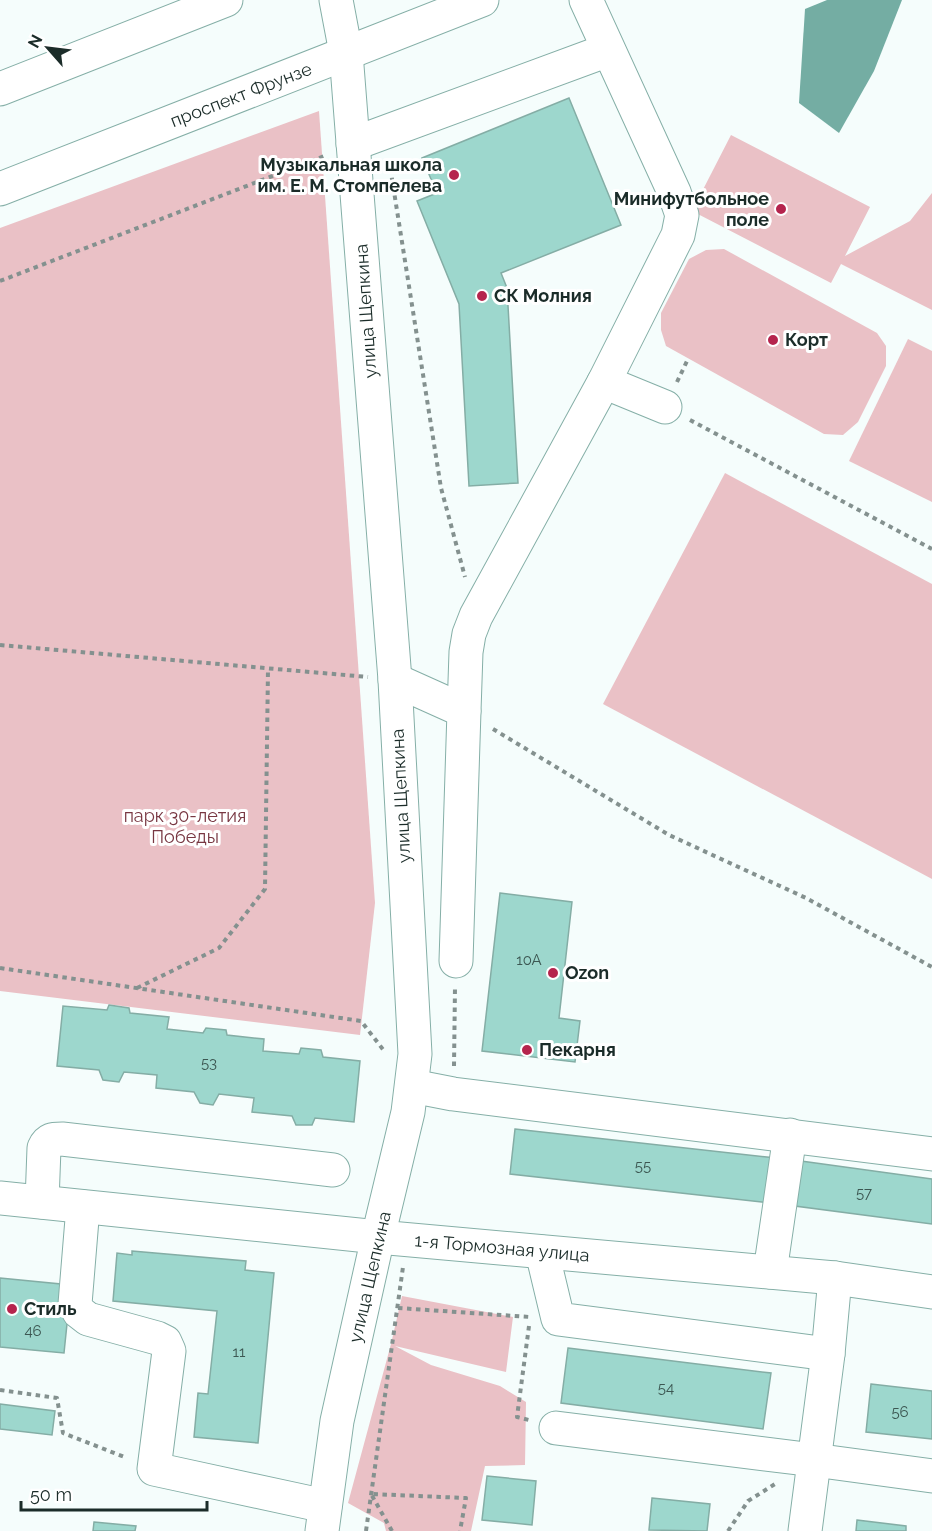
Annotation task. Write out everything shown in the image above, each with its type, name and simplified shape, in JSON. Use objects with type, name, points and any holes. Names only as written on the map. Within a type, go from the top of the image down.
[{"type":"street","name":"улица Щепкина","points":[[324,1518],[337,1422],[393,1238],[415,1054],[395,680],[346,53],[336,0]]},
{"type":"street","name":"проспект Фрунзе","points":[[0,189],[482,0]]},
{"type":"street","points":[[456,961],[466,652],[469,634],[476,616],[604,382],[678,235],[682,215],[674,192],[586,0]]},
{"type":"street","points":[[0,89],[209,3]]},
{"type":"street","points":[[353,144],[608,50]]},
{"type":"street","points":[[604,382],[665,407]]},
{"type":"street","points":[[395,680],[464,711]]},
{"type":"street","points":[[412,1086],[453,1094],[932,1154]]},
{"type":"street","points":[[770,1272],[790,1135]]},
{"type":"street","points":[[42,1202],[45,1148],[51,1139],[333,1170]]},
{"type":"street","name":"1-я Тормозная улица","points":[[0,1198],[393,1238],[835,1278],[932,1292]]},
{"type":"street","points":[[83,1207],[75,1304],[79,1312],[88,1319],[157,1338],[165,1342],[169,1351],[154,1469],[324,1518]]},
{"type":"street","points":[[542,1252],[544,1318],[828,1354]]},
{"type":"street","points":[[806,1531],[835,1278]]},
{"type":"street","points":[[556,1428],[932,1476]]},
{"type":"path","points":[[384,132],[441,488],[476,616]]},
{"type":"path","points":[[0,281],[353,144]]},
{"type":"path","points":[[687,358],[665,407],[932,549]]},
{"type":"path","points":[[0,645],[395,680]]},
{"type":"path","points":[[136,988],[219,948],[265,889],[268,669]]},
{"type":"path","points":[[464,711],[669,835],[806,897],[932,967]]},
{"type":"path","points":[[453,1094],[456,961]]},
{"type":"path","points":[[0,968],[361,1021],[412,1086]]},
{"type":"path","points":[[366,1531],[398,1308],[393,1238]]},
{"type":"path","points":[[398,1308],[544,1318],[518,1417],[556,1428]]},
{"type":"path","points":[[0,1390],[57,1398],[63,1432],[154,1469]]},
{"type":"path","points":[[728,1531],[748,1501],[776,1483]]},
{"type":"path","points":[[371,1494],[392,1531]]},
{"type":"path","points":[[371,1494],[466,1498],[460,1531]]},
{"type":"green space","name":"парк 30-летия Победы","points":[[319,111],[375,903],[360,1035],[0,991],[0,228]]},
{"type":"green space","name":"Минифутбольное поле","points":[[731,135],[870,207],[845,256],[910,221],[932,193],[932,310],[841,264],[831,283],[692,211]]},
{"type":"green space","name":"Корт","points":[[724,249],[877,333],[886,346],[886,366],[858,422],[843,435],[824,434],[666,346],[661,330],[661,313],[689,259],[706,250]]},
{"type":"green space","points":[[908,339],[932,351],[932,502],[849,461]]},
{"type":"green space","points":[[725,473],[932,584],[932,879],[603,704]]},
{"type":"green space","points":[[402,1296],[513,1317],[506,1372],[395,1346],[431,1365],[500,1386],[526,1402],[525,1465],[485,1466],[471,1531],[386,1531],[384,1523],[348,1503]]},
{"type":"shaded area","points":[[827,0],[902,0],[874,71],[839,133],[799,103],[805,9]]},
{"type":"building","name":"СК Молния","points":[[569,98],[621,225],[501,273],[507,288],[518,483],[469,486],[459,304],[417,201],[437,193],[422,158]]},
{"type":"building","points":[[500,893],[572,902],[559,1018],[580,1021],[575,1062],[482,1051]]},
{"type":"building","points":[[109,1005],[129,1008],[130,1013],[169,1017],[167,1029],[203,1033],[206,1028],[226,1030],[227,1035],[264,1039],[263,1051],[299,1054],[301,1048],[321,1050],[323,1057],[360,1061],[354,1122],[315,1118],[312,1125],[296,1125],[292,1116],[252,1112],[254,1098],[219,1094],[213,1105],[200,1103],[194,1092],[156,1088],[157,1075],[124,1072],[119,1082],[103,1080],[99,1070],[57,1066],[63,1006],[107,1010]]},
{"type":"building","points":[[515,1129],[776,1158],[770,1203],[510,1174]]},
{"type":"building","points":[[801,1161],[932,1179],[932,1224],[795,1206]]},
{"type":"building","points":[[132,1251],[246,1261],[245,1270],[274,1273],[258,1443],[194,1437],[198,1393],[208,1394],[217,1311],[113,1301],[117,1253],[132,1255]]},
{"type":"building","points":[[0,1278],[71,1285],[64,1353],[0,1347]]},
{"type":"building","points":[[568,1348],[771,1373],[763,1429],[561,1403]]},
{"type":"building","points":[[871,1384],[932,1391],[932,1439],[866,1432]]},
{"type":"building","points":[[0,1404],[55,1411],[52,1435],[0,1429]]},
{"type":"building","points":[[487,1476],[536,1481],[532,1525],[482,1520]]},
{"type":"building","points":[[652,1498],[710,1504],[707,1531],[649,1530]]},
{"type":"building","points":[[857,1520],[906,1526],[906,1531],[856,1531]]},
{"type":"building","points":[[94,1522],[136,1526],[135,1531],[93,1531]]},
{"type":"place","name":"Музыкальная школа им. Е. М. Стомпелева","points":[[454,175]]},
{"type":"place","name":"Минифутбольное поле","points":[[781,209]]},
{"type":"place","name":"СК Молния","points":[[482,296]]},
{"type":"place","name":"Корт","points":[[773,340]]},
{"type":"place","name":"Ozon","points":[[553,973]]},
{"type":"place","name":"Пекарня","points":[[527,1050]]},
{"type":"place","name":"Стиль","points":[[12,1309]]}]
